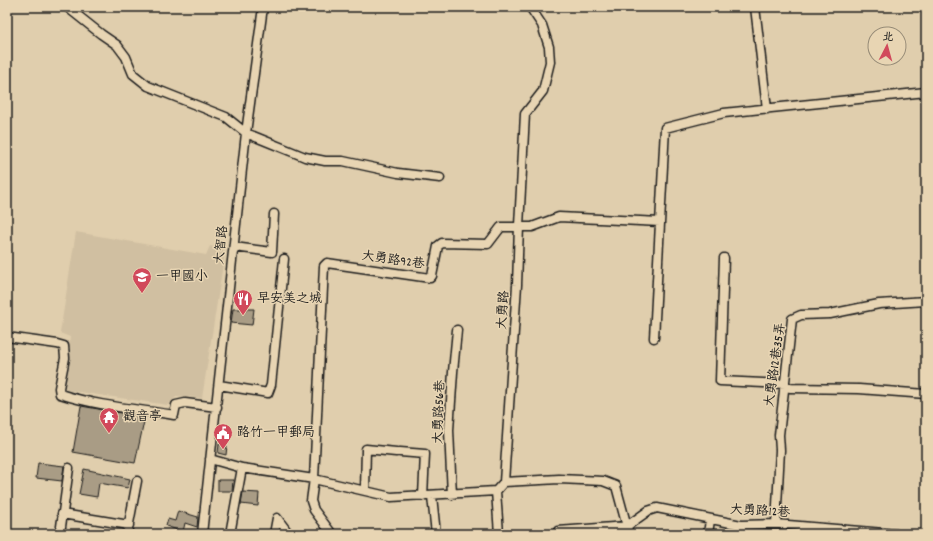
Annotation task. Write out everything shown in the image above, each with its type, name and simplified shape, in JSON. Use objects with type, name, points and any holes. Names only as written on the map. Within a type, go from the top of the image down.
[{"type":"street","points":[[67,7],[117,45],[126,57],[133,74],[148,86],[226,117],[246,133],[305,157],[325,161],[343,161],[398,173],[440,178]]},
{"type":"street","name":"大智路","points":[[202,534],[246,133],[264,7]]},
{"type":"street","name":"大勇路","points":[[504,482],[517,285],[525,114],[543,91],[550,62],[550,47],[542,25],[530,7]]},
{"type":"street","points":[[755,7],[767,108]]},
{"type":"street","points":[[654,338],[665,128],[724,114],[767,108],[926,92]]},
{"type":"street","points":[[234,247],[272,252],[274,214]]},
{"type":"street","name":"大勇路92巷","points":[[314,479],[324,266],[327,263],[430,278],[432,276],[438,246],[442,243],[488,244],[501,227],[532,227],[559,217],[660,222]]},
{"type":"street","points":[[724,258],[720,381],[785,384],[790,388],[859,389],[926,394]]},
{"type":"street","points":[[219,385],[268,393],[271,384],[284,259]]},
{"type":"street","name":"大勇路12巷35弄","points":[[776,524],[780,450],[779,435],[792,319],[801,315],[830,314],[879,304],[926,301]]},
{"type":"street","name":"大勇路56巷","points":[[452,494],[449,430],[457,330]]},
{"type":"street","points":[[7,337],[64,346],[65,358],[59,388],[60,394],[111,406],[174,414],[176,405],[186,403],[217,407]]},
{"type":"street","points":[[365,490],[366,449],[425,454],[428,496],[436,534]]},
{"type":"street","points":[[210,459],[242,468],[314,479],[391,497],[496,491],[504,482],[558,479],[603,481],[616,486],[628,530],[558,531],[557,534]]},
{"type":"street","points":[[60,534],[69,468]]},
{"type":"street","points":[[230,534],[242,468]]},
{"type":"street","points":[[314,479],[311,501],[314,510],[332,534]]},
{"type":"street","points":[[127,534],[137,481]]},
{"type":"street","points":[[496,491],[499,534]]},
{"type":"street","name":"大勇路12巷","points":[[628,530],[648,511],[657,508],[710,520],[741,525],[776,524],[896,534]]},
{"type":"street","points":[[62,514],[129,525]]},
{"type":"street","points":[[276,532],[276,518],[289,534]]},
{"type":"street","points":[[708,534],[710,520]]},
{"type":"shaded area","name":"一甲國小","points":[[76,232],[206,255],[210,246],[225,251],[202,398],[176,397],[168,405],[65,390],[70,337],[60,333]]},
{"type":"building","name":"早安美之城","points":[[233,309],[254,309],[252,325],[231,323]]},
{"type":"building","name":"觀音亭","points":[[81,406],[145,417],[135,463],[73,452]]},
{"type":"building","name":"路竹一甲郵局","points":[[219,444],[227,446],[226,455],[218,453]]},
{"type":"building","points":[[38,463],[64,466],[62,481],[36,478]]},
{"type":"building","points":[[84,469],[130,479],[128,488],[99,483],[97,497],[79,494]]},
{"type":"building","points":[[218,480],[233,480],[232,491],[218,491]]},
{"type":"building","points":[[243,492],[259,493],[258,506],[241,504]]},
{"type":"building","points":[[178,511],[198,517],[197,527],[185,523],[183,532],[166,526],[168,519],[175,521]]},
{"type":"place","name":"一甲國小","points":[[142,294]]},
{"type":"place","name":"早安美之城","points":[[243,316]]},
{"type":"place","name":"觀音亭","points":[[109,434]]},
{"type":"place","name":"路竹一甲郵局","points":[[223,450]]}]
